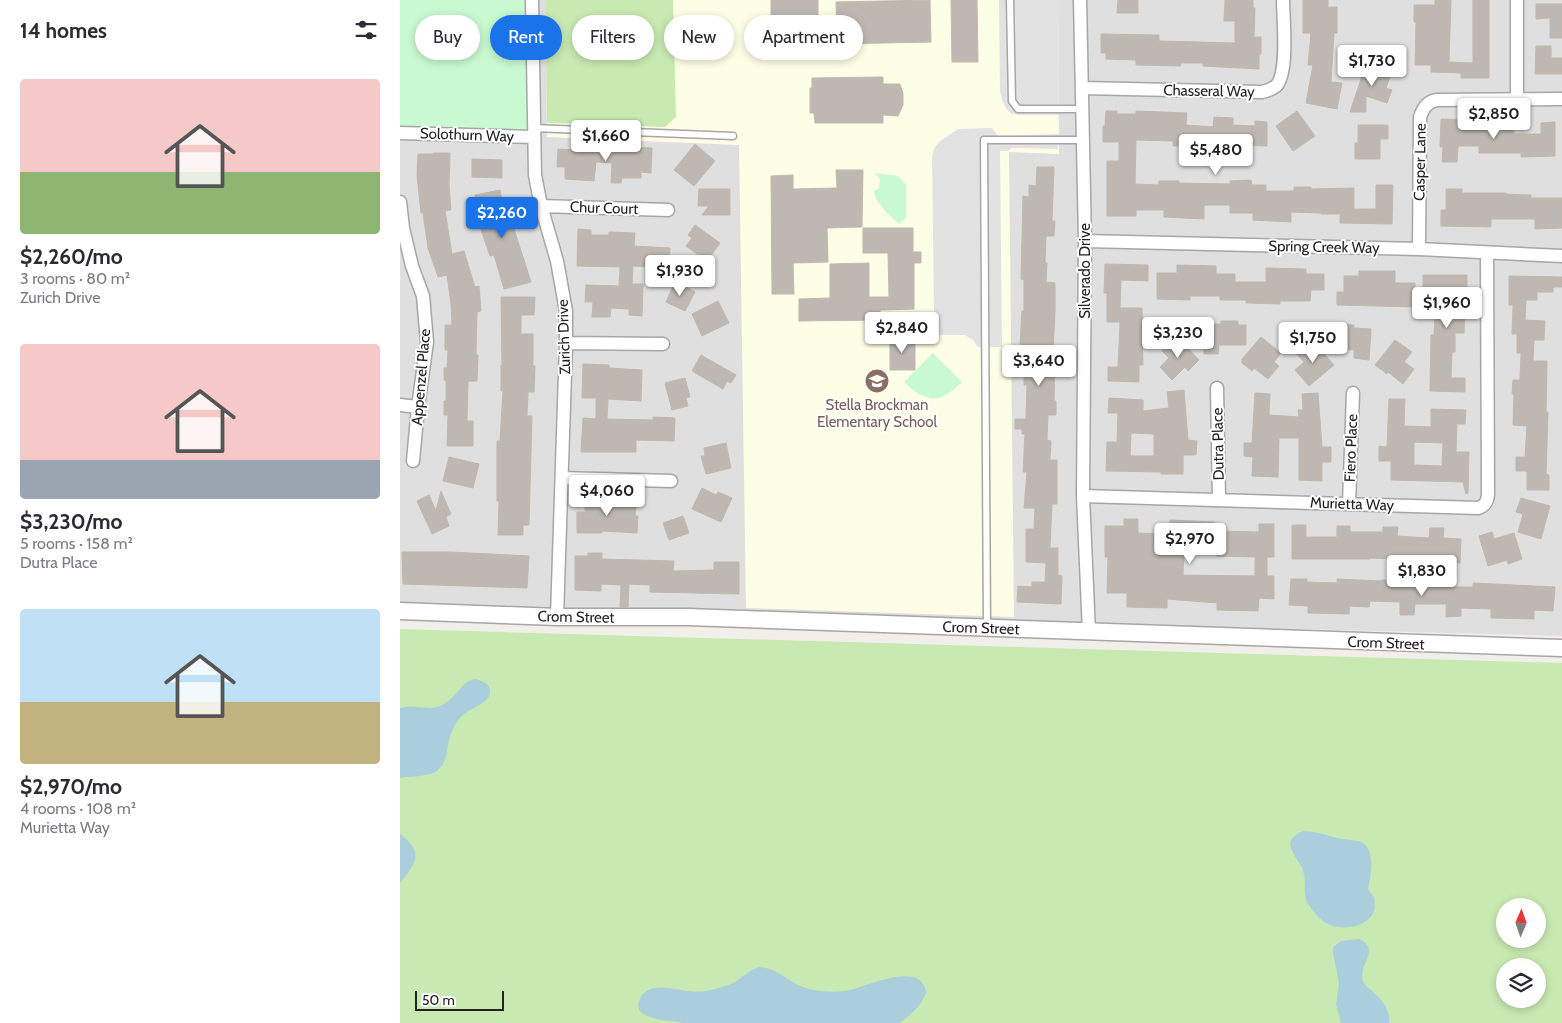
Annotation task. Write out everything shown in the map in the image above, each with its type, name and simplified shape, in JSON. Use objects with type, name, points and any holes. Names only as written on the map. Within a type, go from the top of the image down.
[{"type":"street","name":"Zurich Drive","points":[[532,0],[535,175],[541,206],[558,261],[566,311],[557,617]]},
{"type":"street","name":"Silverado Drive","points":[[1080,0],[1085,241],[1083,496],[1089,632]]},
{"type":"street","name":"Chasseral Way","points":[[1082,88],[1262,92],[1271,89],[1280,80],[1284,65],[1283,0]]},
{"type":"street","points":[[1516,0],[1517,100],[1562,99]]},
{"type":"street","name":"Casper Lane","points":[[1419,249],[1420,117],[1423,108],[1432,101],[1517,100]]},
{"type":"street","name":"Solothurn Way","points":[[400,133],[533,132]]},
{"type":"street","name":"Appenzel Place","points":[[400,202],[406,266],[423,296],[427,342],[413,461]]},
{"type":"street","name":"Chur Court","points":[[541,206],[668,210]]},
{"type":"street","name":"Spring Creek Way","points":[[1085,241],[1419,249],[1562,256]]},
{"type":"street","name":"Murietta Way","points":[[1083,496],[1482,507],[1488,495],[1487,253]]},
{"type":"street","points":[[566,343],[663,344]]},
{"type":"street","name":"Dutra Place","points":[[1217,388],[1219,500]]},
{"type":"street","name":"Fiero Place","points":[[1349,504],[1353,393]]},
{"type":"street","points":[[400,406],[418,407]]},
{"type":"street","points":[[562,478],[671,481]]},
{"type":"street","name":"Crom Street","points":[[400,611],[557,617],[688,617],[1562,648]]},
{"type":"lane","points":[[1010,0],[1012,101],[1018,109],[1082,109]]},
{"type":"lane","points":[[533,132],[733,136]]},
{"type":"lane","points":[[987,628],[984,140],[1083,140]]},
{"type":"shaded area","points":[[400,0],[1562,0],[1562,636],[400,605]]},
{"type":"shaded area","name":"Stella Brockman Elementary School","points":[[545,0],[1058,0],[1059,154],[1009,152],[1014,617],[746,608],[739,145],[547,137],[546,60],[562,60],[562,15],[545,15]]},
{"type":"shaded area","points":[[999,0],[1058,0],[1059,115],[1019,115],[1012,114],[1007,110],[1000,91]]},
{"type":"shaded area","points":[[992,128],[998,136],[1059,134],[1058,149],[1012,148],[1008,151],[1000,151],[1002,347],[978,347],[973,340],[965,335],[932,335],[934,311],[932,156],[935,147],[940,141],[958,129]]},
{"type":"green space","points":[[400,0],[532,0],[532,15],[490,15],[490,60],[532,60],[533,137],[400,133]]},
{"type":"green space","points":[[545,0],[673,0],[673,15],[664,15],[664,60],[675,60],[676,117],[665,127],[547,123],[546,60],[562,60],[562,15],[545,15]]},
{"type":"green space","points":[[874,173],[898,176],[906,185],[906,218],[899,224],[877,201],[874,191],[879,188],[880,178]]},
{"type":"green space","points":[[933,353],[962,382],[947,394],[933,398],[919,394],[904,382]]},
{"type":"green space","points":[[400,629],[1562,663],[1562,1023],[400,1023]]},
{"type":"water","points":[[475,679],[488,685],[490,690],[489,697],[458,720],[451,733],[444,763],[431,774],[400,778],[400,708],[439,707],[447,702],[466,683]]},
{"type":"water","points":[[1303,831],[1358,841],[1366,845],[1371,856],[1368,889],[1374,898],[1375,907],[1368,920],[1353,927],[1336,927],[1317,916],[1305,896],[1304,873],[1290,843],[1296,835]]},
{"type":"water","points":[[400,834],[413,847],[415,858],[414,864],[400,883]]},
{"type":"water","points":[[1359,939],[1366,943],[1369,953],[1363,970],[1363,981],[1387,1009],[1389,1023],[1341,1023],[1336,1004],[1339,983],[1333,947],[1341,941]]},
{"type":"water","points":[[761,967],[776,971],[796,984],[819,991],[844,991],[877,981],[903,976],[914,977],[922,982],[926,992],[919,1006],[900,1023],[683,1023],[653,1018],[641,1012],[638,1006],[642,995],[652,989],[660,987],[699,992],[711,990],[731,984],[753,969]]},
{"type":"building","points":[[771,0],[818,0],[818,15],[771,15]]},
{"type":"building","points":[[930,0],[931,42],[863,43],[863,15],[836,15],[836,2]]},
{"type":"building","points":[[951,0],[977,0],[978,62],[952,62]]},
{"type":"building","points":[[1118,0],[1138,0],[1138,13],[1117,13]]},
{"type":"building","points":[[1225,0],[1253,0],[1253,8],[1255,8],[1254,37],[1261,37],[1259,69],[1203,66],[1203,63],[1180,63],[1181,66],[1136,65],[1136,60],[1106,59],[1106,53],[1101,53],[1101,34],[1159,35],[1159,41],[1235,43],[1235,21],[1224,21]]},
{"type":"building","points":[[1303,0],[1328,0],[1328,7],[1337,7],[1337,33],[1334,33],[1331,82],[1342,83],[1337,109],[1306,103],[1313,65],[1308,65],[1311,33],[1303,33]]},
{"type":"building","points":[[1435,0],[1451,0],[1449,62],[1473,63],[1473,0],[1489,0],[1489,78],[1461,78],[1461,73],[1431,72],[1431,65],[1415,65],[1416,22],[1414,22],[1414,5],[1435,5]]},
{"type":"building","points":[[1536,4],[1562,4],[1562,38],[1550,38],[1550,18],[1536,19]]},
{"type":"building","points":[[1536,46],[1551,46],[1551,58],[1562,58],[1562,74],[1535,74]]},
{"type":"building","points":[[1367,61],[1392,70],[1386,88],[1392,90],[1387,103],[1366,96],[1366,112],[1350,112]]},
{"type":"building","points":[[883,77],[883,84],[900,84],[903,93],[903,105],[898,116],[883,115],[883,123],[815,123],[814,113],[810,113],[812,78]]},
{"type":"building","points":[[1106,111],[1117,111],[1117,114],[1136,114],[1136,111],[1187,113],[1186,125],[1213,127],[1214,117],[1233,118],[1233,125],[1255,126],[1255,121],[1267,122],[1267,146],[1173,146],[1173,141],[1136,140],[1135,184],[1159,185],[1159,181],[1179,181],[1179,183],[1230,184],[1230,181],[1251,180],[1252,185],[1266,185],[1266,191],[1294,191],[1294,187],[1311,187],[1311,189],[1354,188],[1354,209],[1376,209],[1376,185],[1393,185],[1392,224],[1340,223],[1340,214],[1291,212],[1291,222],[1253,220],[1253,213],[1230,213],[1230,205],[1204,205],[1204,219],[1164,217],[1164,210],[1136,210],[1136,216],[1107,216],[1107,161],[1119,161],[1119,142],[1103,142],[1103,126],[1105,126]]},
{"type":"building","points":[[1297,111],[1315,136],[1293,151],[1276,126]]},
{"type":"building","points":[[1441,119],[1495,123],[1495,130],[1514,130],[1514,134],[1541,134],[1541,123],[1555,122],[1555,156],[1521,157],[1521,153],[1479,153],[1479,146],[1458,146],[1457,162],[1442,162],[1443,147],[1440,147]]},
{"type":"building","points":[[1358,125],[1388,125],[1388,139],[1380,139],[1380,159],[1355,159],[1355,143],[1358,143]]},
{"type":"building","points":[[695,144],[715,161],[694,186],[674,170]]},
{"type":"building","points":[[597,145],[652,148],[651,173],[641,172],[641,178],[622,178],[621,183],[611,183],[612,163],[596,162],[594,181],[565,179],[565,167],[557,167],[558,149],[597,151]]},
{"type":"building","points":[[450,153],[449,185],[451,210],[445,211],[452,254],[464,251],[475,287],[479,286],[481,311],[477,312],[477,381],[468,381],[467,421],[473,421],[473,446],[447,446],[448,415],[444,415],[446,380],[444,380],[444,368],[447,368],[448,350],[445,350],[445,325],[452,325],[451,304],[447,275],[438,277],[428,248],[423,213],[421,213],[417,175],[418,154]]},
{"type":"building","points":[[472,159],[502,160],[502,178],[472,177]]},
{"type":"building","points":[[1037,167],[1054,167],[1052,221],[1055,221],[1054,236],[1046,236],[1045,263],[1047,263],[1046,282],[1055,283],[1053,352],[1055,352],[1054,401],[1056,401],[1056,415],[1048,415],[1047,440],[1051,441],[1050,460],[1057,460],[1057,504],[1052,504],[1050,548],[1058,548],[1058,575],[1062,576],[1061,604],[1017,602],[1018,586],[1032,587],[1032,582],[1045,582],[1046,563],[1026,562],[1026,529],[1034,529],[1035,508],[1024,508],[1027,472],[1023,472],[1025,434],[1022,434],[1022,429],[1015,429],[1015,419],[1026,419],[1027,385],[1024,385],[1024,345],[1020,345],[1022,311],[1024,311],[1024,280],[1021,279],[1023,196],[1029,197],[1029,185],[1036,186]]},
{"type":"building","points":[[836,170],[863,170],[862,227],[827,228],[828,262],[793,263],[794,294],[772,294],[771,176],[793,175],[793,189],[837,188]]},
{"type":"building","points":[[699,189],[730,189],[730,215],[702,215],[709,206],[698,206]]},
{"type":"building","points":[[1446,189],[1462,189],[1462,193],[1506,193],[1531,195],[1531,198],[1562,198],[1562,228],[1535,229],[1535,219],[1491,219],[1491,227],[1441,226],[1441,210],[1446,210]]},
{"type":"building","points":[[500,190],[502,200],[508,199],[513,229],[531,282],[504,289],[494,255],[490,256],[481,230],[475,195]]},
{"type":"building","points":[[695,225],[720,243],[707,261],[686,246],[692,238],[688,235]]},
{"type":"building","points":[[863,228],[913,228],[913,252],[921,252],[921,263],[914,263],[914,309],[880,310],[880,320],[799,321],[799,299],[830,298],[830,264],[869,263],[869,297],[889,297],[888,253],[863,253]]},
{"type":"building","points":[[578,229],[591,230],[591,235],[609,235],[609,232],[635,233],[634,246],[670,248],[669,268],[633,266],[632,284],[643,284],[642,316],[629,315],[629,309],[611,308],[610,317],[592,317],[593,302],[585,302],[586,285],[619,286],[620,267],[577,266]]},
{"type":"building","points":[[1105,264],[1148,265],[1148,281],[1121,280],[1120,308],[1142,308],[1143,365],[1139,365],[1139,382],[1108,381],[1108,367],[1118,367],[1120,322],[1107,322],[1107,293],[1104,293]]},
{"type":"building","points":[[1177,265],[1216,266],[1216,274],[1235,274],[1235,282],[1266,282],[1266,268],[1306,269],[1306,274],[1324,274],[1324,290],[1311,290],[1310,301],[1280,301],[1280,304],[1246,303],[1246,300],[1220,300],[1220,296],[1190,296],[1190,300],[1157,299],[1157,273],[1177,273]]},
{"type":"building","points":[[1359,271],[1395,271],[1395,283],[1415,283],[1415,307],[1337,305],[1337,292],[1344,292],[1344,276],[1359,276]]},
{"type":"building","points":[[1423,275],[1467,275],[1464,333],[1455,333],[1455,352],[1452,352],[1451,378],[1465,378],[1465,392],[1430,391],[1431,335],[1434,335],[1435,317],[1439,318],[1439,291],[1423,291]]},
{"type":"building","points":[[1509,276],[1562,277],[1562,287],[1553,287],[1553,292],[1537,292],[1537,300],[1526,300],[1525,320],[1545,321],[1544,340],[1534,340],[1533,361],[1547,361],[1546,474],[1549,475],[1549,490],[1527,490],[1527,471],[1516,471],[1516,457],[1525,457],[1527,426],[1513,425],[1513,380],[1520,380],[1521,353],[1517,353],[1517,334],[1512,334],[1513,305],[1509,305]]},
{"type":"building","points":[[673,286],[684,286],[695,292],[685,311],[666,302]]},
{"type":"building","points":[[501,297],[535,297],[534,315],[521,315],[521,334],[533,334],[533,366],[535,366],[534,392],[528,392],[527,416],[532,416],[529,525],[523,525],[523,535],[498,535],[497,441],[500,441],[503,391],[501,391]]},
{"type":"building","points":[[718,301],[729,323],[702,336],[692,314]]},
{"type":"building","points":[[1221,321],[1238,321],[1238,325],[1246,325],[1246,345],[1219,345],[1218,354],[1204,354],[1204,324],[1221,324]]},
{"type":"building","points":[[1338,324],[1354,325],[1354,328],[1371,329],[1369,360],[1354,358],[1354,350],[1336,349]]},
{"type":"building","points":[[890,337],[915,337],[915,370],[890,370]]},
{"type":"building","points":[[1177,337],[1199,360],[1188,371],[1185,367],[1172,380],[1160,367],[1169,358],[1162,351]]},
{"type":"building","points":[[1261,337],[1281,353],[1274,362],[1279,366],[1268,379],[1254,368],[1252,371],[1242,363],[1242,359]]},
{"type":"building","points":[[1395,340],[1412,352],[1404,362],[1414,369],[1403,384],[1388,372],[1387,374],[1375,365]]},
{"type":"building","points":[[1312,341],[1334,365],[1309,386],[1295,370],[1304,362],[1297,354]]},
{"type":"building","points":[[701,355],[736,375],[731,383],[727,381],[723,389],[692,371]]},
{"type":"building","points":[[583,364],[609,365],[609,368],[642,370],[641,401],[608,399],[607,419],[653,420],[653,417],[675,418],[674,441],[636,440],[636,452],[581,452],[583,418],[596,419],[596,398],[582,398]]},
{"type":"building","points":[[685,378],[690,397],[686,398],[688,406],[672,410],[665,383]]},
{"type":"building","points":[[1184,390],[1188,440],[1197,441],[1196,455],[1183,455],[1183,474],[1106,471],[1107,442],[1117,442],[1118,413],[1108,413],[1109,398],[1143,400],[1143,411],[1169,408],[1167,392]],"holes":[[[1131,433],[1154,434],[1154,456],[1130,456]]]},
{"type":"building","points":[[1255,393],[1270,394],[1269,415],[1299,417],[1298,410],[1303,410],[1302,394],[1318,393],[1322,447],[1331,447],[1331,462],[1322,462],[1322,481],[1299,480],[1299,438],[1279,438],[1278,477],[1252,476],[1253,457],[1244,456],[1244,443],[1252,443]]},
{"type":"building","points":[[1389,399],[1405,399],[1404,426],[1431,427],[1431,409],[1466,410],[1465,424],[1457,424],[1456,452],[1469,452],[1468,493],[1466,494],[1463,482],[1391,480],[1391,461],[1379,461],[1379,446],[1387,447]],"holes":[[[1414,442],[1443,443],[1442,466],[1414,465]]]},
{"type":"building","points":[[726,443],[731,468],[706,474],[701,456],[705,456],[704,448]]},
{"type":"building","points":[[449,457],[479,464],[473,488],[443,481]]},
{"type":"building","points":[[702,488],[716,495],[718,492],[732,498],[721,522],[692,509]]},
{"type":"building","points":[[441,491],[451,514],[446,517],[449,526],[432,534],[417,501],[429,495],[436,511]]},
{"type":"building","points":[[1521,498],[1550,506],[1541,539],[1518,532],[1523,514],[1516,512]]},
{"type":"building","points":[[585,499],[636,503],[635,516],[638,516],[637,533],[602,531],[602,533],[577,533],[577,512],[585,512]]},
{"type":"building","points":[[683,516],[689,533],[669,540],[663,523]]},
{"type":"building","points":[[1124,519],[1138,519],[1138,533],[1170,534],[1170,520],[1215,522],[1215,531],[1259,532],[1259,524],[1274,524],[1274,557],[1267,557],[1267,576],[1274,576],[1274,599],[1259,598],[1258,611],[1217,610],[1217,603],[1167,599],[1167,608],[1127,607],[1127,593],[1107,593],[1108,557],[1105,557],[1105,526],[1124,526]],"holes":[[[1184,552],[1217,553],[1217,556],[1255,557],[1255,576],[1183,575]]]},
{"type":"building","points":[[1292,525],[1306,525],[1306,537],[1337,537],[1337,526],[1350,526],[1350,532],[1383,532],[1383,527],[1398,527],[1397,536],[1429,538],[1430,528],[1444,528],[1443,538],[1461,539],[1460,563],[1444,562],[1444,559],[1416,558],[1416,560],[1370,558],[1292,559]]},
{"type":"building","points":[[1492,532],[1494,539],[1514,533],[1522,559],[1508,564],[1507,560],[1488,566],[1479,536]]},
{"type":"building","points":[[402,552],[450,552],[529,556],[527,588],[403,584]]},
{"type":"building","points":[[588,553],[602,553],[602,559],[674,561],[673,571],[714,570],[714,562],[739,562],[739,594],[650,592],[650,585],[629,584],[628,607],[620,607],[621,585],[601,584],[601,591],[575,590],[575,556],[588,556]]},
{"type":"building","points":[[1291,579],[1307,579],[1307,582],[1337,583],[1337,579],[1415,581],[1415,583],[1444,583],[1444,587],[1473,587],[1473,583],[1555,587],[1553,611],[1534,610],[1534,619],[1491,618],[1491,609],[1461,608],[1461,616],[1446,617],[1446,604],[1415,604],[1414,615],[1400,615],[1400,602],[1370,601],[1369,607],[1350,606],[1349,614],[1308,613],[1308,606],[1289,605]]},
{"type":"place","name":"Stella Brockman Elementary School","points":[[877,381]]}]
